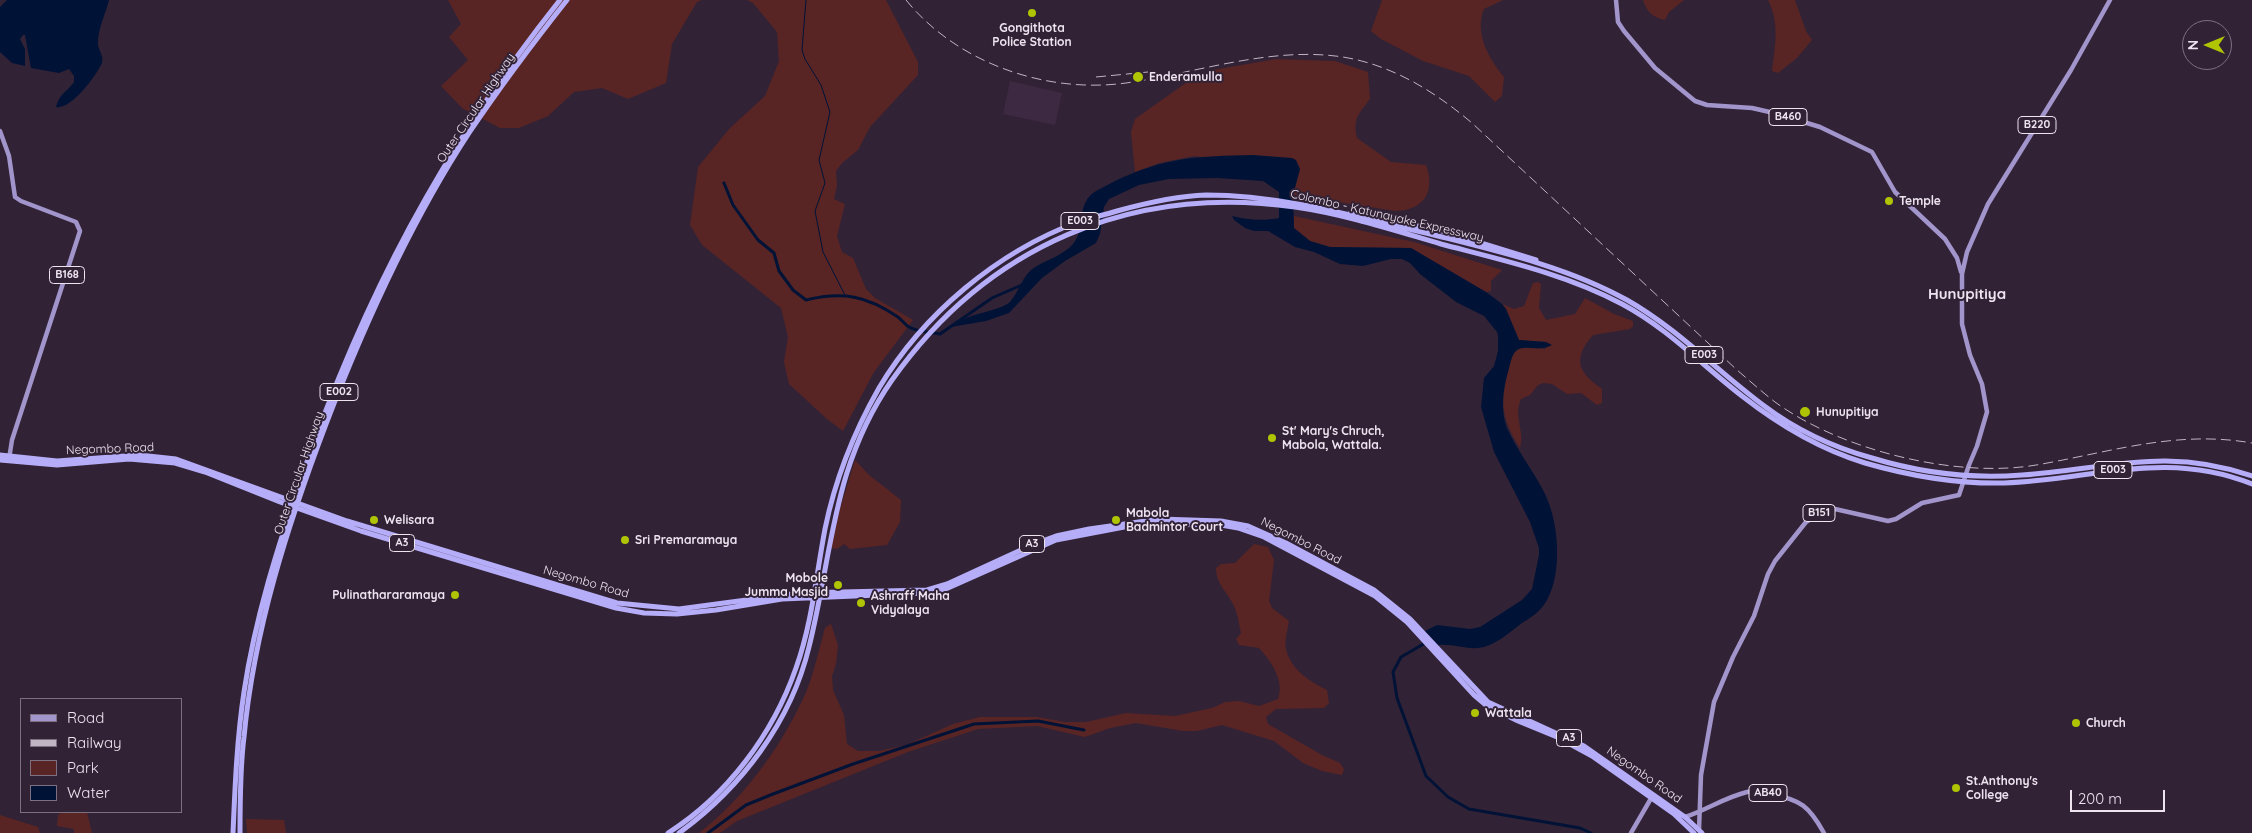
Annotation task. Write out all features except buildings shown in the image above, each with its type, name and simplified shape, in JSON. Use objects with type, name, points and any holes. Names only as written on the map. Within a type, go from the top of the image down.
[{"type":"highway","name":"Outer Circular Highway","points":[[233,833],[238,739],[253,644],[272,568],[327,407],[374,295],[428,192],[492,91],[560,0]]},
{"type":"highway","name":"Outer Circular Highway","points":[[240,833],[244,738],[250,685],[261,631],[294,514],[333,408],[380,296],[432,194],[468,134],[509,75],[567,0]]},
{"type":"highway","name":"Colombo - Katunayake Expressway","points":[[668,833],[697,811],[731,779],[763,736],[781,706],[802,650],[826,527],[843,466],[870,404],[905,350],[933,318],[993,266],[1078,222],[1151,202],[1206,195],[1298,205],[1353,219],[1506,261],[1572,282],[1626,303]]},
{"type":"highway","name":"Colombo - Katunayake Expressway","points":[[680,833],[719,800],[751,764],[765,745],[791,699],[809,650],[832,526],[844,479],[856,448],[874,411],[911,354],[938,323],[990,279],[1029,253],[1078,230],[1118,216],[1180,204],[1233,202],[1311,205],[1439,236],[1554,269],[1600,286],[1689,342],[1759,405],[1798,428],[1855,453],[1911,469],[2008,483],[2165,466],[2204,470],[2252,484]]},
{"type":"highway","points":[[1311,205],[1442,234],[1528,259],[1554,269]]},
{"type":"highway","points":[[1326,208],[1442,231],[1537,260],[1568,274]]},
{"type":"highway","name":"Negombo Road","points":[[0,456],[9,459],[57,465],[129,459],[175,463],[346,523],[630,611],[667,614],[695,613],[807,595],[903,596],[928,593],[948,588],[1036,547],[1056,540],[1140,524],[1221,525],[1238,528],[1264,537],[1375,596],[1418,631],[1435,648],[1474,695],[1487,706],[1579,748],[1685,817],[1698,832]]},
{"type":"highway","name":"Negombo Road","points":[[0,460],[9,459]]},
{"type":"highway","name":"Colombo - Katunayake Expressway","points":[[1972,479],[2155,460],[2205,464],[2252,476]]},
{"type":"highway","name":"Negombo Road","points":[[1652,795],[1698,832]]},
{"type":"main road","name":"B460","points":[[1616,0],[1618,22],[1624,31],[1655,68],[1695,100],[1707,105],[1752,108],[1774,113],[1820,127],[1872,152],[1889,184],[1901,200],[1929,222],[1945,239],[1957,258],[1962,274]]},
{"type":"main road","name":"B220","points":[[1962,274],[1973,234],[1988,204],[2071,70],[2110,0]]},
{"type":"main road","name":"B168","points":[[0,131],[9,156],[15,197],[20,201],[76,222],[80,232],[12,440],[9,459]]},
{"type":"main road","name":"B151","points":[[1698,811],[1703,760],[1712,707],[1754,616],[1770,569],[1806,522],[1820,512],[1834,509],[1878,520],[1893,520],[1922,503],[1959,495],[1968,465],[1978,446],[1987,412],[1982,384],[1970,355],[1962,324],[1962,274]]},
{"type":"main road","name":"AB40","points":[[1698,811],[1749,791],[1767,793],[1792,798],[1805,805],[1816,817],[1824,833]]},
{"type":"main road","points":[[1632,833],[1652,795]]},
{"type":"main road","points":[[1685,817],[1698,811],[1698,832]]},
{"type":"shaded area","points":[[1010,81],[1062,93],[1055,125],[1003,114]]},
{"type":"green space","points":[[448,0],[702,0],[697,2],[672,44],[666,83],[628,99],[602,88],[574,92],[548,116],[519,128],[500,128],[462,108],[441,86],[468,60],[449,37],[461,24]]},
{"type":"green space","points":[[747,0],[886,0],[918,62],[918,75],[870,127],[858,150],[842,163],[836,171],[837,186],[834,199],[845,204],[837,236],[842,252],[853,258],[866,289],[875,298],[913,320],[874,372],[843,431],[789,384],[784,362],[788,337],[781,308],[702,245],[690,225],[698,167],[730,128],[765,96],[779,61],[777,32],[753,3]]},
{"type":"green space","points":[[1382,0],[1503,0],[1484,9],[1481,18],[1482,36],[1488,54],[1504,77],[1502,96],[1495,102],[1469,76],[1423,61],[1381,39],[1371,31]]},
{"type":"green space","points":[[1643,0],[1684,0],[1669,12],[1665,20],[1651,13],[1646,8]]},
{"type":"green space","points":[[1768,0],[1795,0],[1806,31],[1812,40],[1797,58],[1778,73],[1772,71],[1775,26],[1772,9]]},
{"type":"green space","points":[[1276,59],[1335,61],[1368,72],[1370,99],[1356,121],[1357,138],[1391,162],[1426,165],[1429,175],[1428,191],[1420,204],[1413,208],[1395,211],[1293,195],[1300,169],[1194,156],[1159,163],[1135,172],[1131,132],[1135,119],[1190,80],[1213,70]]},
{"type":"green space","points":[[1294,216],[1414,242],[1502,270],[1491,281],[1491,291],[1486,292],[1411,248],[1330,247],[1310,241],[1294,228]]},
{"type":"green space","points":[[1538,282],[1541,284],[1539,308],[1546,320],[1575,314],[1585,298],[1614,314],[1633,321],[1633,326],[1630,329],[1593,335],[1582,351],[1580,358],[1583,371],[1602,389],[1602,403],[1597,405],[1581,393],[1567,394],[1552,384],[1543,383],[1538,385],[1530,395],[1521,399],[1518,411],[1521,436],[1520,448],[1513,437],[1505,417],[1503,398],[1507,377],[1512,358],[1517,350],[1525,348],[1546,349],[1546,342],[1519,340],[1502,304],[1514,309],[1524,306],[1533,283]]},
{"type":"green space","points":[[855,460],[869,475],[901,500],[900,522],[887,545],[850,549],[844,544],[837,549],[831,548],[835,525]]},
{"type":"green space","points":[[1254,544],[1268,547],[1274,560],[1269,601],[1272,608],[1289,621],[1285,642],[1288,656],[1296,669],[1327,690],[1329,703],[1324,708],[1276,709],[1266,717],[1268,724],[1322,755],[1340,763],[1344,769],[1342,775],[1322,771],[1303,763],[1274,741],[1222,725],[1197,731],[1183,731],[1136,723],[1110,728],[1085,737],[1037,726],[978,729],[908,752],[737,821],[720,833],[699,833],[715,820],[745,789],[782,738],[806,693],[825,628],[831,624],[838,645],[836,664],[832,676],[833,690],[844,715],[847,744],[858,751],[879,751],[906,745],[953,724],[980,717],[1037,717],[1065,722],[1086,722],[1126,713],[1175,716],[1212,708],[1225,702],[1239,701],[1259,706],[1278,699],[1280,685],[1276,672],[1268,659],[1259,648],[1239,645],[1236,639],[1241,633],[1236,612],[1232,601],[1220,584],[1216,568],[1221,564],[1235,563]]},
{"type":"green space","points":[[61,813],[87,813],[92,833],[74,833],[74,829],[57,826],[58,815]]},
{"type":"green space","points":[[0,815],[38,827],[40,833],[0,833]]},
{"type":"green space","points":[[246,819],[284,820],[286,833],[247,833]]},
{"type":"water","points":[[7,0],[109,0],[98,39],[102,63],[76,98],[62,107],[56,107],[62,96],[74,82],[74,76],[69,69],[59,73],[31,68],[25,35],[20,39],[25,49],[25,66],[12,63],[0,52],[0,7]]},
{"type":"water","points":[[1253,155],[1292,158],[1296,160],[1300,169],[1293,195],[1294,228],[1310,241],[1330,247],[1411,248],[1486,292],[1502,304],[1519,340],[1546,342],[1552,345],[1543,348],[1523,348],[1514,353],[1505,385],[1503,407],[1507,428],[1539,482],[1553,515],[1557,545],[1555,575],[1552,588],[1542,607],[1533,616],[1494,643],[1479,648],[1438,645],[1425,631],[1437,625],[1470,629],[1480,627],[1522,600],[1532,589],[1539,548],[1530,522],[1494,452],[1481,407],[1484,378],[1494,366],[1498,351],[1498,336],[1484,316],[1456,302],[1420,274],[1410,263],[1402,259],[1391,259],[1363,266],[1340,264],[1314,252],[1295,247],[1268,231],[1254,231],[1245,228],[1234,220],[1232,216],[1256,220],[1279,218],[1279,192],[1263,181],[1217,178],[1169,179],[1139,185],[1109,199],[1104,207],[1100,234],[1096,243],[1065,261],[1042,278],[1009,313],[986,321],[951,327],[965,318],[999,308],[1010,302],[1031,270],[1069,248],[1079,233],[1085,203],[1090,195],[1096,191],[1149,167],[1165,163],[1198,157]]},
{"type":"waterway","points":[[806,0],[802,50],[805,59],[821,85],[830,112],[819,160],[825,183],[815,211],[823,252],[845,295]]},
{"type":"waterway","points":[[724,183],[733,205],[758,240],[774,253],[779,271],[793,290],[806,300],[832,296],[854,297],[876,304],[887,310],[912,329],[940,334],[992,298],[1024,284]]},
{"type":"waterway","points":[[1427,642],[1401,657],[1393,672],[1397,698],[1426,776],[1448,797],[1469,809],[1580,828],[1591,833]]},
{"type":"waterway","points":[[708,833],[746,805],[853,764],[974,724],[1038,721],[1084,730]]},
{"type":"railway","points":[[906,0],[927,22],[951,41],[977,57],[1005,69],[1065,84],[1096,85],[1126,83],[1234,62],[1288,55],[1343,57],[1378,66],[1395,73],[1443,100],[1472,123],[1737,370],[1775,402],[1833,435],[1867,447],[1939,464],[1975,468],[2010,468],[2172,441],[2198,439],[2252,443]]},
{"type":"railway","points":[[1096,77],[1148,72]]},
{"type":"place","name":"Gongithota Police Station","points":[[1032,13]]},
{"type":"place","name":"Enderamulla","points":[[1138,77]]},
{"type":"place","name":"Temple","points":[[1889,201]]},
{"type":"place","name":"Hunupitiya","points":[[1805,412]]},
{"type":"place","name":"St' Mary's Chruch, Mabola, Wattala.","points":[[1272,438]]},
{"type":"place","name":"Welisara","points":[[374,520]]},
{"type":"place","name":"Mabola Badmintor Court","points":[[1116,520]]},
{"type":"place","name":"Sri Premaramaya","points":[[625,540]]},
{"type":"place","name":"Mobole Jumma Masjid","points":[[838,585]]},
{"type":"place","name":"Pulinathararamaya","points":[[455,595]]},
{"type":"place","name":"Ashraff Maha Vidyalaya","points":[[861,603]]},
{"type":"place","name":"Wattala","points":[[1475,713]]},
{"type":"place","name":"Church","points":[[2076,723]]},
{"type":"place","name":"St.Anthony's College","points":[[1956,788]]},
{"type":"district","name":"Hunupitiya","points":[[1967,294]]}]
